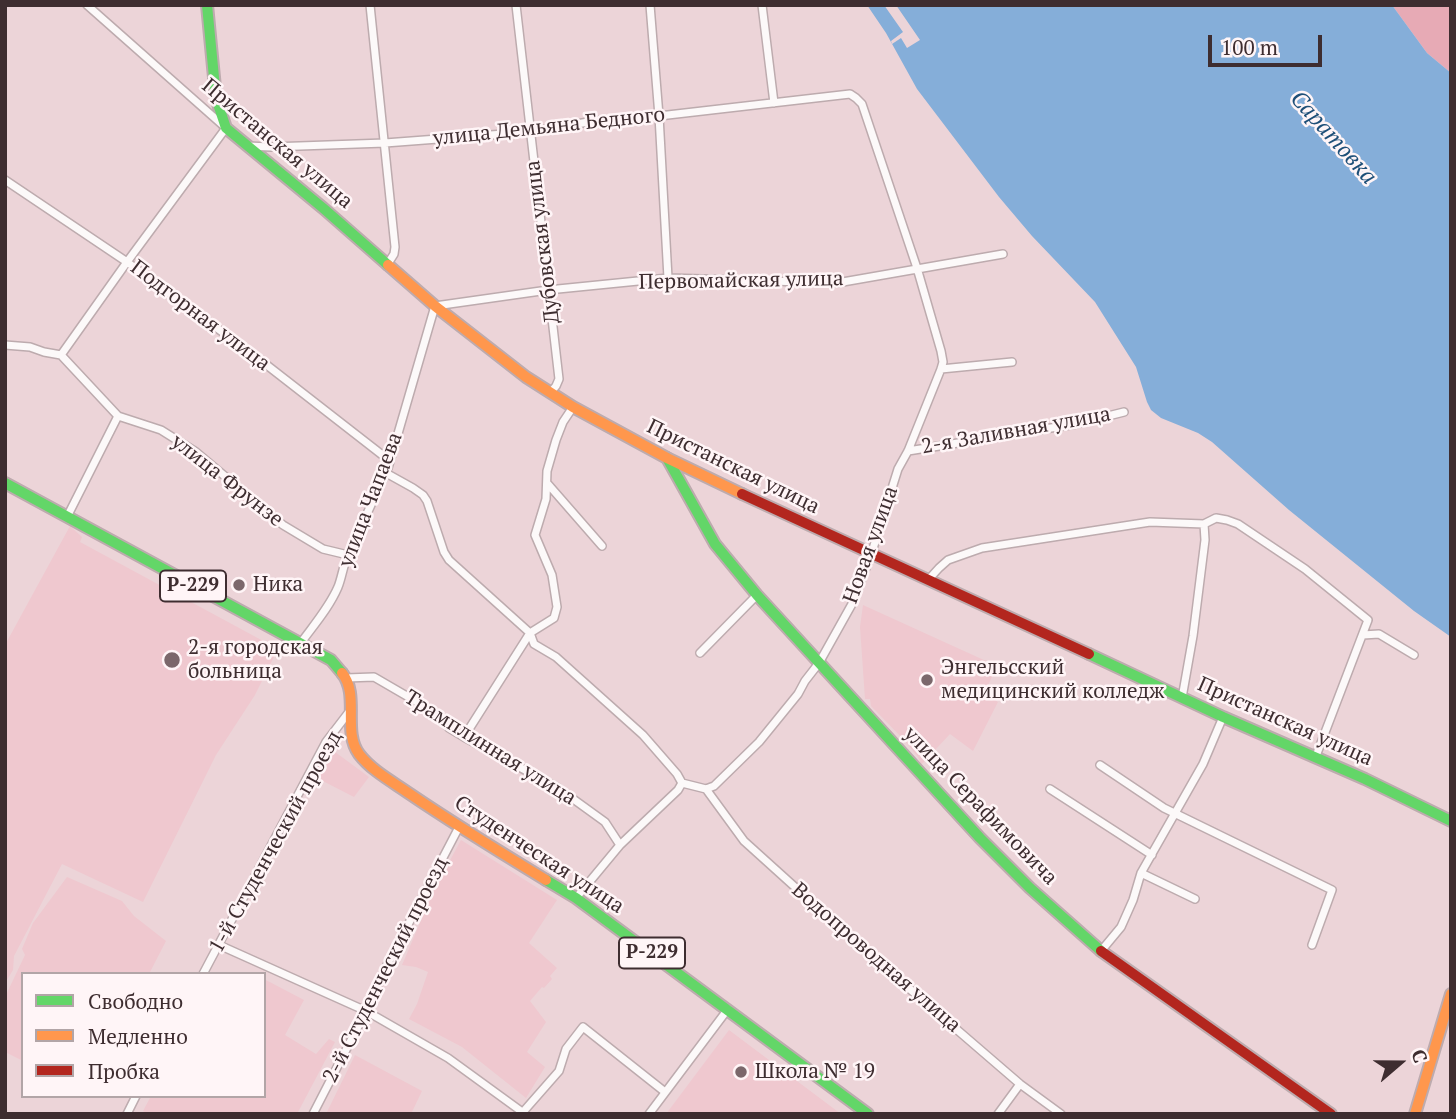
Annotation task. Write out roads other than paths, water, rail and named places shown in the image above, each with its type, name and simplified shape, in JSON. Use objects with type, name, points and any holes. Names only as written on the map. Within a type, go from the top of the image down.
[{"type":"street","name":"Пристанская улица","points":[[87,5],[435,306],[526,377],[573,407],[667,458],[872,555],[1223,717],[1366,779],[1451,821]]},
{"type":"street","points":[[5,345],[30,347],[61,355],[226,128],[216,98],[207,5]]},
{"type":"street","points":[[370,5],[395,247],[387,265]]},
{"type":"street","name":"Дубовская улица","points":[[516,5],[559,379],[550,393]]},
{"type":"street","points":[[650,5],[668,278]]},
{"type":"street","points":[[762,5],[775,103]]},
{"type":"street","name":"улица Демьяна Бедного","points":[[247,146],[386,143],[530,132],[594,121],[850,94]]},
{"type":"street","name":"Новая улица","points":[[706,789],[714,786],[759,742],[798,694],[852,604],[872,555],[898,470],[943,362],[917,268],[862,104],[850,94]]},
{"type":"street","name":"Подгорная улица","points":[[5,180],[127,262],[259,359],[390,461]]},
{"type":"street","name":"Первомайская улица","points":[[435,306],[548,290],[668,278],[837,283],[1003,254]]},
{"type":"street","name":"улица Чапаева","points":[[300,644],[340,584],[342,569],[386,473],[435,306]]},
{"type":"street","name":"улица Фрунзе","points":[[61,355],[118,416],[161,430],[196,452],[283,525],[323,548],[348,555]]},
{"type":"street","points":[[941,369],[1012,362]]},
{"type":"street","points":[[464,737],[530,633],[554,618],[557,607],[552,575],[535,535],[546,499],[547,471],[556,440],[573,407]]},
{"type":"street","name":"2-я Заливная улица","points":[[908,451],[1076,424],[1124,412]]},
{"type":"street","points":[[68,517],[118,416]]},
{"type":"street","name":"улица Серафимовича","points":[[667,458],[715,544],[757,596],[980,838],[1030,888],[1101,951],[1331,1114]]},
{"type":"street","points":[[386,473],[423,495],[428,501],[449,560],[530,633],[534,644],[556,657],[643,735],[682,783],[706,789]]},
{"type":"street","name":"Р-229","points":[[5,483],[331,660],[346,678],[350,712]]},
{"type":"street","points":[[547,484],[602,546]]},
{"type":"street","points":[[929,579],[948,560],[982,548],[1150,522],[1204,524],[1216,518],[1238,524],[1305,569],[1368,621],[1316,757]]},
{"type":"street","points":[[1182,698],[1195,622],[1205,540],[1204,524]]},
{"type":"street","points":[[700,653],[757,596]]},
{"type":"street","points":[[1363,635],[1379,634],[1414,655]]},
{"type":"street","name":"Трамплинная улица","points":[[346,678],[374,677],[436,713],[449,728],[558,788],[605,822],[620,845]]},
{"type":"street","name":"Студенческая улица","points":[[350,712],[351,736],[358,753],[372,768],[459,827],[576,898],[861,1112]]},
{"type":"street","name":"1-й Студенческий проезд","points":[[204,972],[326,742],[350,712]]},
{"type":"street","points":[[1101,951],[1121,927],[1141,873],[1203,764],[1223,717]]},
{"type":"street","points":[[1100,765],[1164,808],[1332,890],[1312,945]]},
{"type":"street","points":[[576,898],[620,845],[678,790],[682,783]]},
{"type":"street","name":"Водопроводная улица","points":[[706,789],[744,841],[868,953],[1020,1084],[1061,1114]]},
{"type":"street","points":[[1050,789],[1152,855]]},
{"type":"street","name":"2-й Студенческий проезд","points":[[313,1114],[459,827]]},
{"type":"street","points":[[1141,873],[1195,899]]},
{"type":"street","points":[[219,945],[366,1011],[448,1058],[524,1113],[559,1071],[566,1049],[583,1027],[666,1092]]},
{"type":"street","points":[[1415,1114],[1451,994]]},
{"type":"street","points":[[649,1114],[727,1009]]},
{"type":"street","points":[[998,1114],[1020,1084]]},
{"type":"water","name":"Саратовка","points":[[867,5],[1392,5],[1427,53],[1451,73],[1451,637],[1414,611],[1289,510],[1212,442],[1198,433],[1161,418],[1151,410],[1136,367],[1095,302],[999,197],[917,89]]},
{"type":"place","name":"Ника","points":[[239,585]]},
{"type":"place","name":"2-я городская больница","points":[[172,660]]},
{"type":"place","name":"Энгельсский медицинский колледж","points":[[927,680]]},
{"type":"place","name":"Школа № 19","points":[[741,1072]]}]
